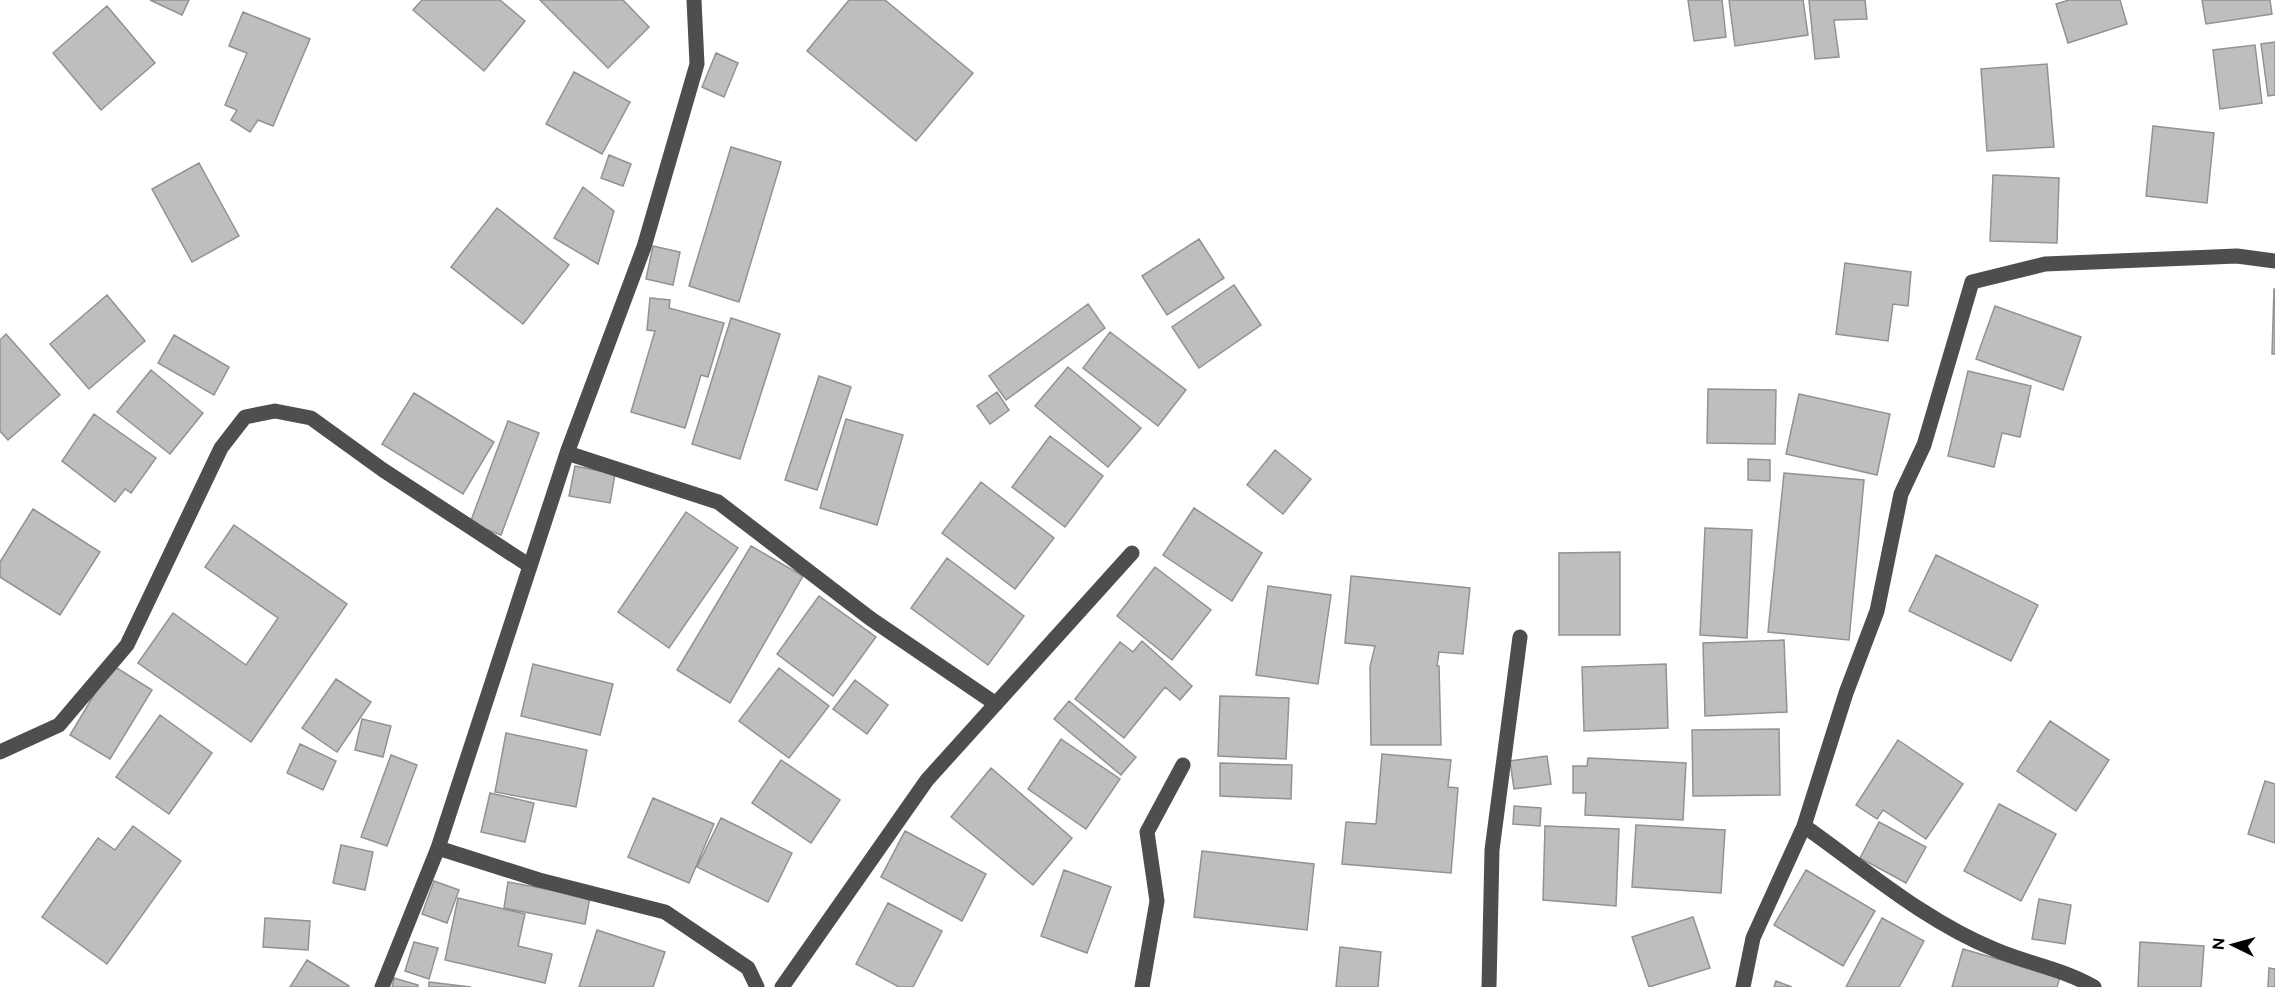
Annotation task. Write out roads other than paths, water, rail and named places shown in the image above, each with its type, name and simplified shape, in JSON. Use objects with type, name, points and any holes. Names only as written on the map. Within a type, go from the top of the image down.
[{"type":"street","points":[[382,987],[438,848],[567,453],[644,247],[697,64],[694,0]]},
{"type":"street","points":[[1743,987],[1753,938],[1804,826],[1846,693],[1877,611],[1901,494],[1924,445],[1972,282],[2045,264],[2237,256],[2275,261]]},
{"type":"street","points":[[0,752],[59,725],[127,645],[221,448],[245,417],[275,411],[311,418],[383,470],[530,566]]},
{"type":"street","points":[[567,453],[718,502],[871,619],[996,704]]},
{"type":"street","points":[[782,987],[927,780],[1132,553]]},
{"type":"street","points":[[1489,987],[1492,850],[1520,637]]},
{"type":"street","points":[[1142,987],[1157,901],[1147,832],[1183,765]]},
{"type":"street","points":[[1804,826],[1929,914],[1995,950],[2072,981],[2094,987]]},
{"type":"street","points":[[438,848],[539,880],[665,912],[747,968],[757,987]]}]
